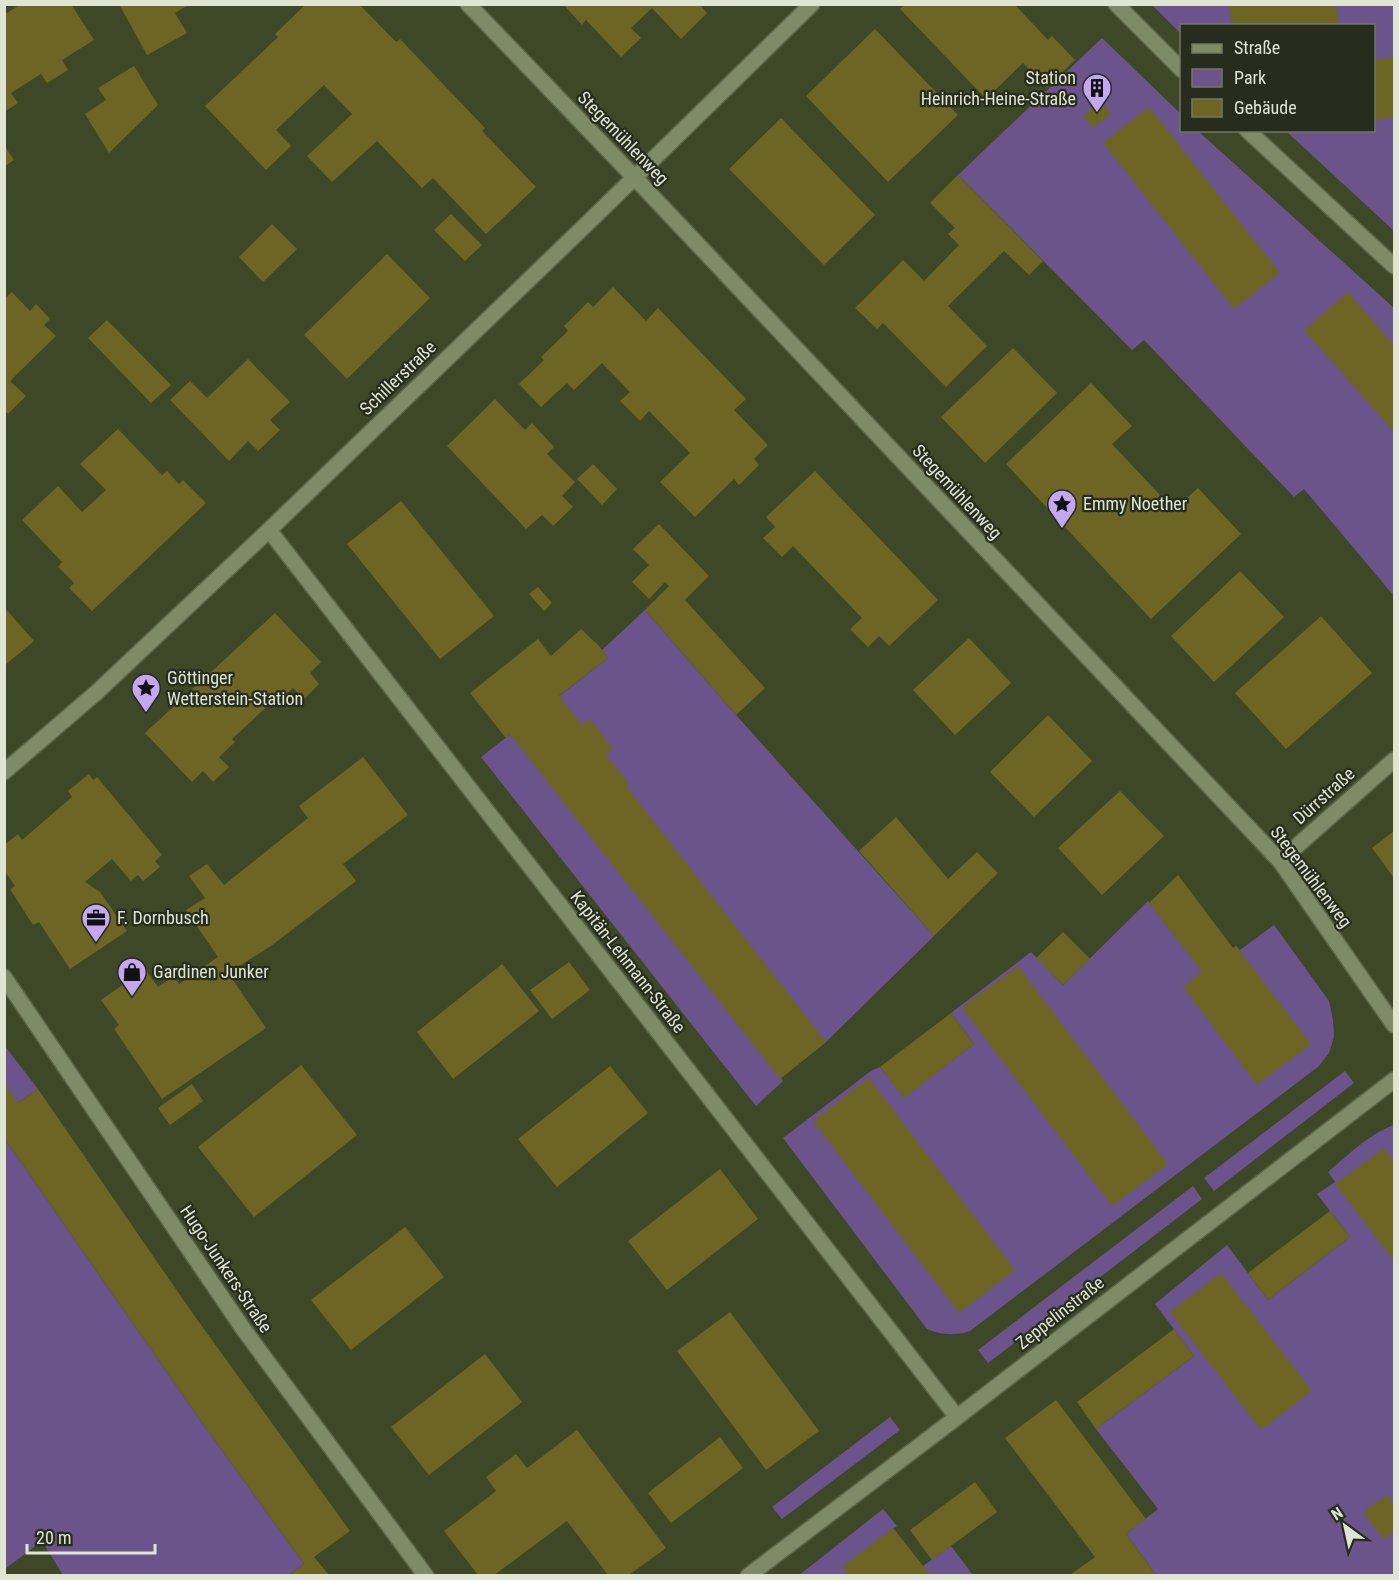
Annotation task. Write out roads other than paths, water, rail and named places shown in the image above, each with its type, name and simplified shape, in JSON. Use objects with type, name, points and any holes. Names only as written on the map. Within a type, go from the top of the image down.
[{"type":"street","name":"Stegemühlenweg","points":[[468,4],[1280,861],[1395,1025]]},
{"type":"street","name":"Schillerstraße","points":[[4,772],[97,692],[269,530],[635,178],[812,4]]},
{"type":"street","points":[[1116,4],[1180,68]]},
{"type":"street","points":[[1249,132],[1395,266]]},
{"type":"street","name":"Kapitän-Lehmann-Straße","points":[[269,530],[957,1417]]},
{"type":"street","name":"Dürrstraße","points":[[1280,861],[1395,760]]},
{"type":"street","name":"Hugo-Junkers-Straße","points":[[4,977],[244,1330],[426,1575]]},
{"type":"street","name":"Zeppelinstraße","points":[[748,1575],[1395,1080]]},
{"type":"place","name":"Station Heinrich-Heine-Straße","points":[[1097,114]]},
{"type":"place","name":"Emmy Noether","points":[[1062,530]]},
{"type":"place","name":"Göttinger Wetterstein-Station","points":[[146,714]]},
{"type":"place","name":"F. Dornbusch","points":[[96,944]]},
{"type":"place","name":"Gardinen Junker","points":[[132,998]]}]
